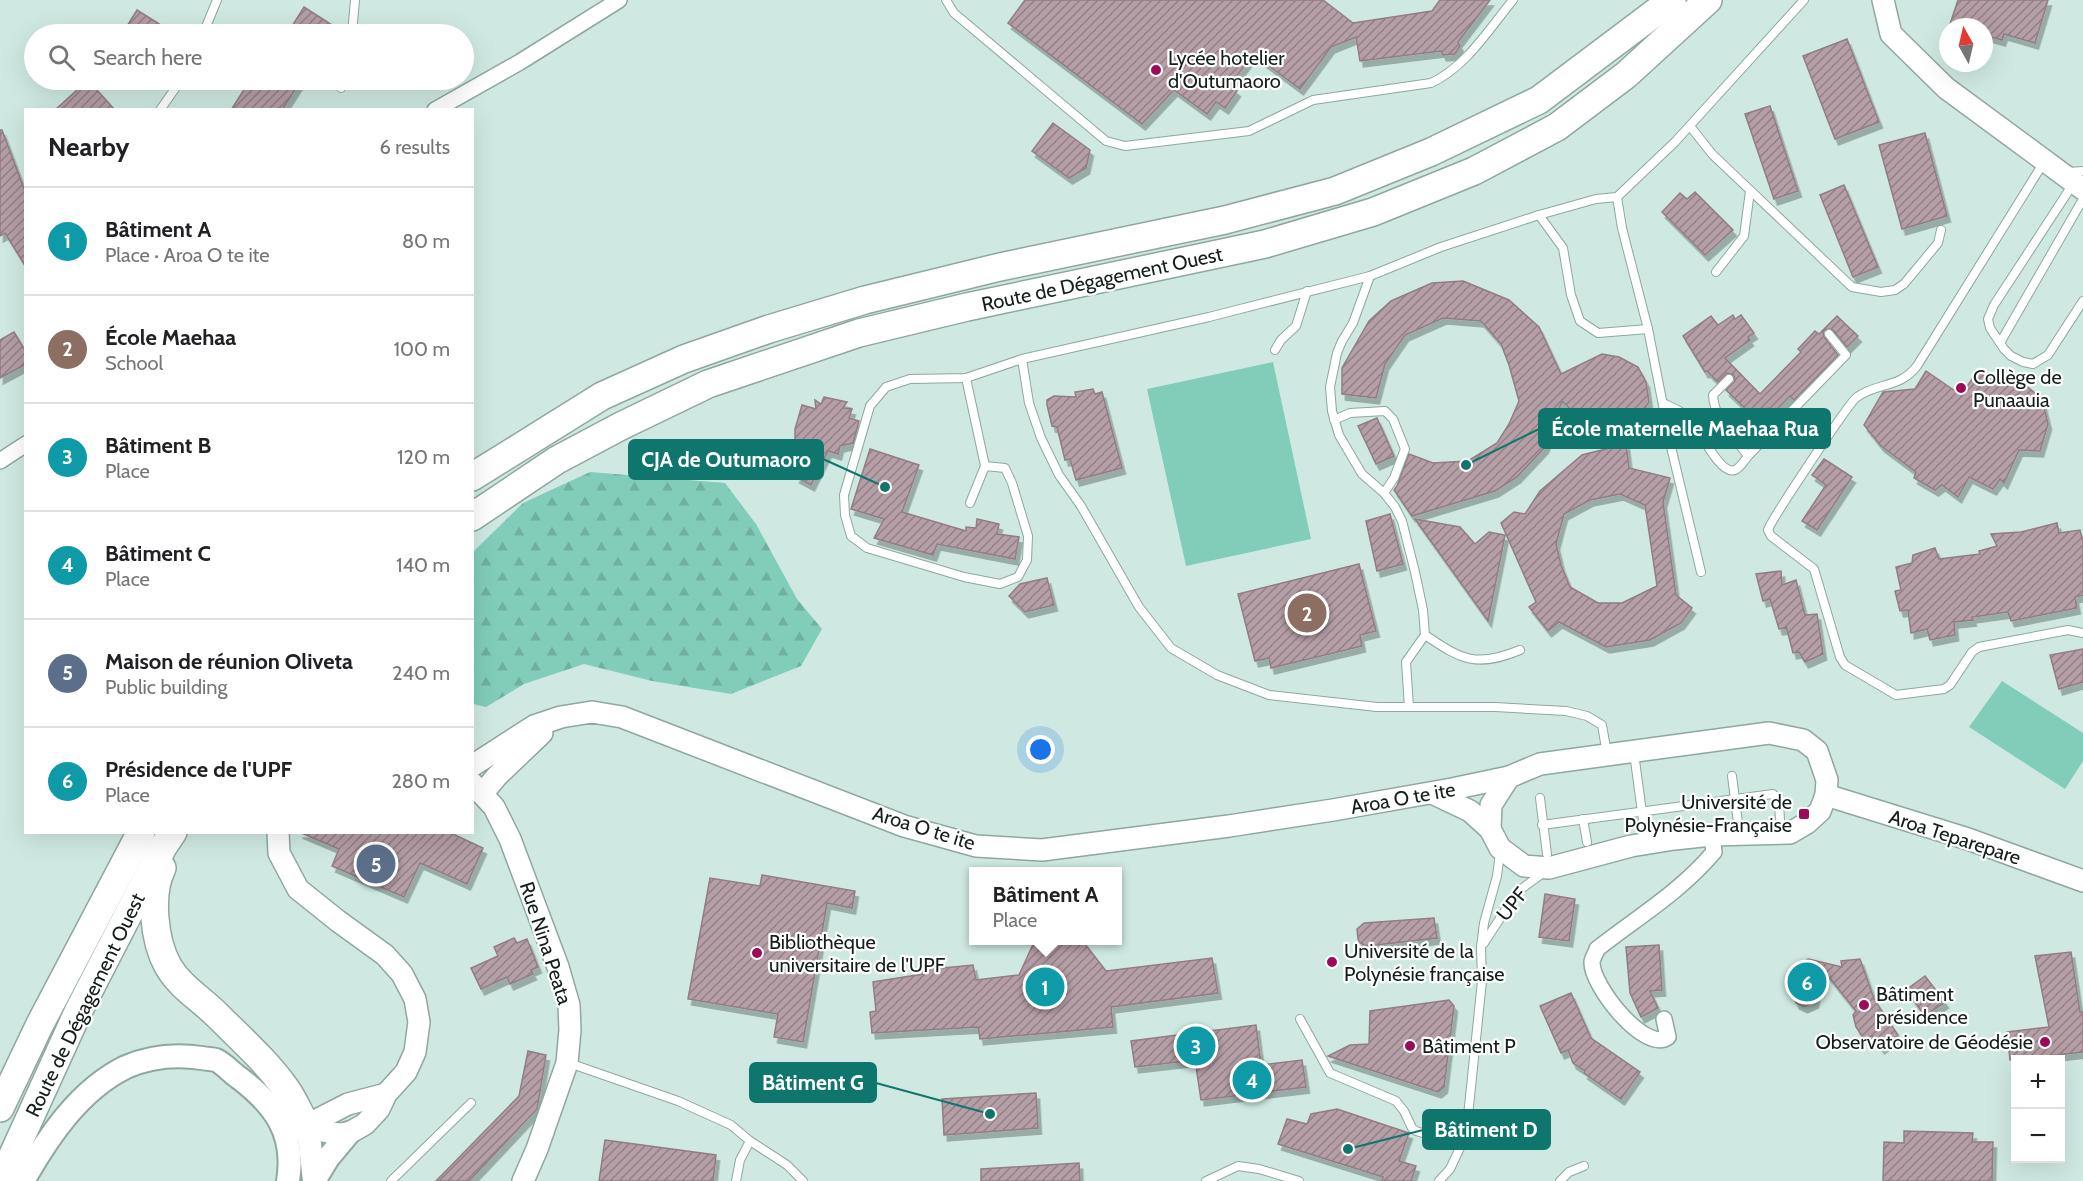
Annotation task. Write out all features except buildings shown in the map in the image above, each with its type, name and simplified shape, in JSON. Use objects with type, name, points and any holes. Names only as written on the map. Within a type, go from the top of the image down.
[{"type":"highway","name":"Route de Dégagement Ouest","points":[[474,476],[602,396],[684,359],[769,329],[865,300],[1000,267],[1225,220],[1335,191],[1431,152],[1539,100],[1672,0]]},
{"type":"highway","name":"Route de Dégagement Ouest","points":[[474,517],[557,460],[708,384],[859,333],[966,307],[1264,244],[1373,212],[1474,171],[1557,127],[1626,75],[1708,0]]},
{"type":"highway","name":"Route de Dégagement Ouest","points":[[0,1108],[40,1024],[140,834]]},
{"type":"highway","name":"Route de Dégagement Ouest","points":[[1,1181],[78,1012],[172,834]]},
{"type":"highway","points":[[178,834],[157,879],[155,920],[158,942],[168,966],[183,985],[214,1012],[286,1089],[297,1135]]},
{"type":"highway","points":[[0,1080],[40,1024]]},
{"type":"main road","points":[[1883,0],[1891,33],[1947,88],[2071,179]]},
{"type":"main road","name":"Aroa O te ite","points":[[474,765],[534,726],[561,717],[592,712],[622,717],[904,826],[976,846],[1041,850],[1121,841],[1333,810],[1509,777],[1540,764],[1769,732],[1803,740],[1817,751],[1827,780],[1826,795]]},
{"type":"main road","points":[[477,788],[561,717]]},
{"type":"main road","points":[[1490,829],[1491,805],[1509,777]]},
{"type":"main road","name":"Rue Nina Peata","points":[[477,788],[494,807],[510,838],[558,967],[569,1005],[570,1030],[567,1063],[523,1181]]},
{"type":"main road","points":[[1432,793],[1470,811],[1490,829],[1500,848],[1524,866],[1646,843],[1712,835],[1790,833],[1814,817],[1820,810],[1826,795]]},
{"type":"main road","name":"Aroa Teparepare","points":[[1826,795],[1968,839],[2083,881]]},
{"type":"main road","points":[[278,834],[279,853],[298,889],[385,955],[402,974],[415,999],[419,1022],[415,1052],[406,1072],[386,1094],[372,1118],[349,1133],[328,1158],[314,1181]]},
{"type":"main road","points":[[23,1181],[38,1154],[76,1104],[103,1082],[124,1068],[144,1060],[182,1055],[216,1060],[257,1091],[277,1114],[285,1132],[297,1135],[310,1144],[314,1181]]},
{"type":"main road","points":[[288,1181],[297,1135],[348,1104],[386,1094]]},
{"type":"main road","points":[[297,1135],[311,1129],[339,1134],[349,1133]]},
{"type":"street","points":[[474,88],[619,0]]},
{"type":"street","points":[[439,108],[470,90]]},
{"type":"street","points":[[0,461],[24,445]]},
{"type":"street","points":[[1664,1019],[1668,1037],[1663,1041],[1655,1041],[1642,1034],[1617,1011],[1599,984],[1592,963],[1597,949],[1695,875],[1714,852],[1712,835]]},
{"type":"lane","points":[[207,24],[217,0]]},
{"type":"lane","points":[[353,24],[355,0]]},
{"type":"lane","points":[[946,0],[954,13],[1106,141],[1125,146],[1249,131],[1313,100],[1431,82],[1444,77],[1461,63],[1513,0]]},
{"type":"lane","points":[[985,466],[1005,468],[1020,507],[1028,536],[1027,560],[1018,577],[1000,584],[964,577],[867,548],[851,536],[844,515],[844,495],[870,406],[886,387],[910,379],[966,378],[1022,359],[1209,317],[1370,276],[1441,247],[1539,215],[1617,196],[1690,126],[1804,0]]},
{"type":"lane","points":[[161,108],[174,90]]},
{"type":"lane","points":[[1690,126],[1712,154],[1852,287],[1866,291],[1895,290],[1904,284],[1938,243],[1941,230]]},
{"type":"lane","points":[[2000,343],[2071,179]]},
{"type":"lane","points":[[2071,179],[1994,305],[1988,319],[1990,328],[2011,356],[2033,364],[2048,355],[2083,301]]},
{"type":"lane","points":[[2071,179],[1909,376],[1855,398],[1768,530],[1771,536],[1814,569],[1840,657],[1845,665],[1896,695],[1944,689],[1950,685],[1972,652],[1979,647],[2068,630],[2083,633]]},
{"type":"lane","points":[[1716,272],[1744,236],[1750,191]]},
{"type":"lane","points":[[1617,196],[1622,228],[1648,329],[1672,451],[1701,572]]},
{"type":"lane","points":[[1539,215],[1563,248],[1571,295],[1580,321],[1598,333],[1648,329]]},
{"type":"lane","points":[[1370,276],[1353,322],[1337,353],[1330,387],[1334,420],[1349,454],[1362,474],[1384,493],[1402,521],[1423,610],[1425,635],[1406,662],[1409,706]]},
{"type":"lane","points":[[1275,350],[1281,340],[1296,326],[1307,291]]},
{"type":"lane","points":[[1663,402],[1690,418],[1719,462],[1734,471],[1846,355],[1829,334]]},
{"type":"lane","points":[[1022,359],[1029,403],[1041,438],[1059,475],[1094,528],[1139,607],[1171,648],[1217,675],[1269,695],[1377,706],[1507,707],[1566,711],[1587,716],[1602,725],[1607,756]]},
{"type":"lane","points":[[966,378],[985,466],[970,503]]},
{"type":"lane","points":[[1729,380],[1713,396],[1714,406],[1722,422],[1748,456]]},
{"type":"lane","points":[[1334,420],[1350,413],[1385,411],[1393,419],[1405,449],[1394,478],[1384,493]]},
{"type":"lane","points":[[1425,635],[1459,657],[1485,661],[1520,650]]},
{"type":"lane","points":[[1634,752],[1646,843]]},
{"type":"lane","points":[[1732,776],[1738,823]]},
{"type":"lane","points":[[1542,825],[1773,794],[1779,801],[1780,820]]},
{"type":"lane","points":[[1540,798],[1548,861]]},
{"type":"lane","points":[[1583,819],[1587,842]]},
{"type":"lane","points":[[1439,1181],[1450,1169],[1466,1135],[1482,981],[1481,947],[1484,923],[1497,876],[1500,848]]},
{"type":"lane","name":"UPF","points":[[1481,947],[1518,892],[1548,861]]},
{"type":"lane","points":[[1300,1019],[1330,1073],[1396,1101],[1416,1131],[1462,1145]]},
{"type":"lane","points":[[567,1063],[678,1101],[731,1125],[750,1141],[787,1165],[803,1181]]},
{"type":"lane","points":[[391,1181],[471,1103]]},
{"type":"lane","points":[[736,1181],[740,1160],[750,1141]]},
{"type":"lane","points":[[1206,1181],[1238,1166],[1259,1169],[1299,1181]]},
{"type":"lane","points":[[1560,1181],[1569,1172],[1584,1167]]},
{"type":"green space","points":[[1273,362],[1311,539],[1186,566],[1147,389]]},
{"type":"green space","points":[[590,472],[725,483],[756,524],[797,599],[822,629],[801,666],[731,694],[652,681],[584,664],[524,684],[486,707],[474,704],[474,551],[523,503]]},
{"type":"green space","points":[[2002,681],[2083,733],[2083,761],[2065,789],[1969,727]]},
{"type":"place","name":"Lycée hotelier d'Outumaoro","points":[[1156,70]]},
{"type":"place","name":"Collège de Punaauia","points":[[1961,388]]},
{"type":"place","name":"École maternelle Maehaa Rua","points":[[1466,465]]},
{"type":"place","name":"CJA de Outumaoro","points":[[885,487]]},
{"type":"place","name":"École Maehaa","points":[[1307,613]]},
{"type":"place","name":"Université de Polynésie-Française","points":[[1804,814]]},
{"type":"place","name":"Maison de réunion Oliveta","points":[[376,864]]},
{"type":"place","name":"Bibliothèque universitaire de l'UPF","points":[[757,953]]},
{"type":"place","name":"Université de la Polynésie française","points":[[1332,962]]},
{"type":"place","name":"Présidence de l'UPF","points":[[1807,982]]},
{"type":"place","name":"Bâtiment A","points":[[1045,987]]},
{"type":"place","name":"Bâtiment présidence","points":[[1864,1005]]},
{"type":"place","name":"Observatoire de Géodésie","points":[[2045,1042]]},
{"type":"place","name":"Bâtiment B","points":[[1196,1046]]},
{"type":"place","name":"Bâtiment P","points":[[1410,1046]]},
{"type":"place","name":"Bâtiment C","points":[[1252,1080]]},
{"type":"place","name":"Bâtiment G","points":[[990,1114]]},
{"type":"place","name":"Bâtiment D","points":[[1348,1149]]}]
